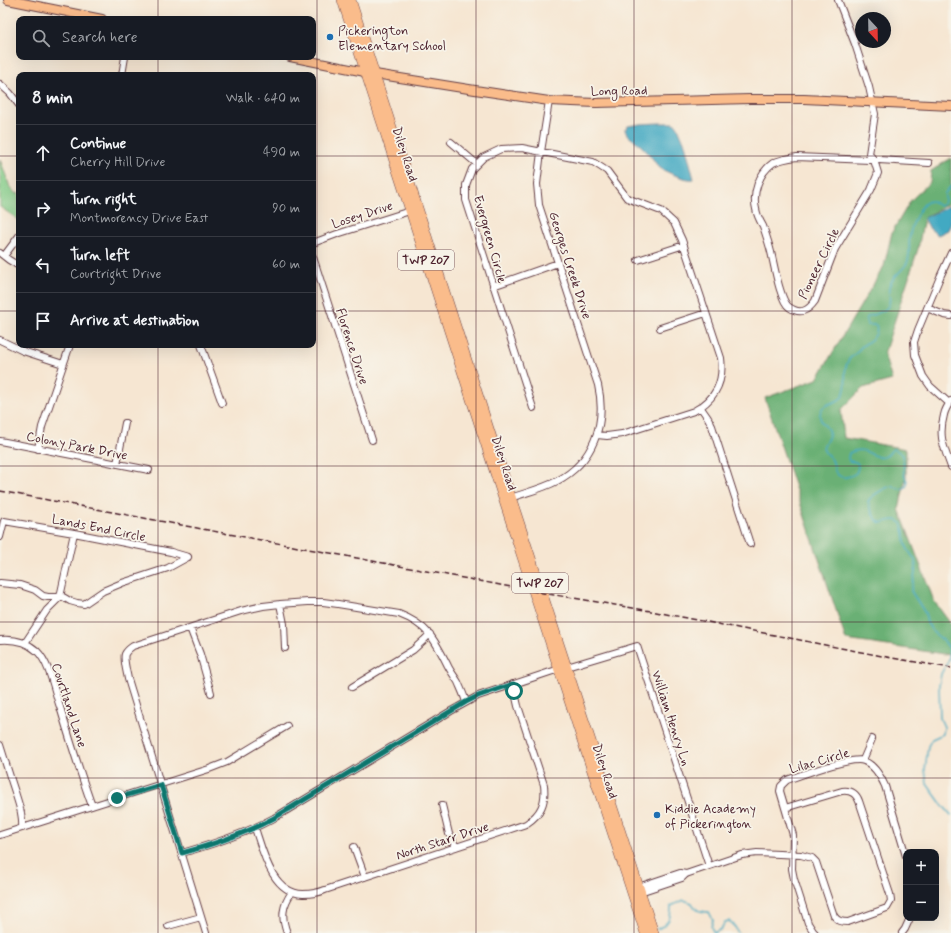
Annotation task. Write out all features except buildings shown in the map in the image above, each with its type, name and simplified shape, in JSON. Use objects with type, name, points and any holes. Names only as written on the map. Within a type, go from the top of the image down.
[{"type":"highway","name":"Diley Road","points":[[342,0],[370,73],[507,499],[638,890],[645,919],[645,933]]},
{"type":"highway","name":"Diley Road","points":[[351,0],[370,73]]},
{"type":"highway","name":"Diley Road","points":[[645,919],[654,933]]},
{"type":"main road","points":[[8,0],[87,16]]},
{"type":"main road","name":"Long Road","points":[[305,60],[370,73],[549,101],[596,103],[804,99],[951,106]]},
{"type":"street","name":"Pioneer Circle","points":[[838,0],[856,44],[873,102],[875,114],[869,154],[874,160],[878,173],[871,190],[834,249],[816,298],[811,306],[806,310],[794,310],[786,303],[779,286],[771,250],[756,211],[754,200],[759,181],[767,168],[785,158],[797,157],[874,160]]},
{"type":"street","points":[[122,72],[124,60]]},
{"type":"street","points":[[0,84],[16,101]]},
{"type":"street","name":"Georges Creek Drive","points":[[549,101],[537,184],[539,205],[596,378],[600,395],[601,415],[597,435]]},
{"type":"street","points":[[451,142],[477,164]]},
{"type":"street","name":"Evergreen Circle","points":[[533,408],[466,200],[466,185],[472,169],[484,157],[501,149],[522,148],[593,162],[607,171],[627,198],[661,211],[666,215],[674,223],[684,245],[721,358],[721,375],[717,389],[708,402],[701,408],[688,414],[622,434],[607,436],[597,435]]},
{"type":"street","points":[[874,160],[929,163]]},
{"type":"street","name":"Losey Drive","points":[[316,242],[414,210]]},
{"type":"street","points":[[16,239],[2,255],[16,264]]},
{"type":"street","points":[[638,260],[684,245]]},
{"type":"street","points":[[951,254],[926,308],[916,336],[914,349],[923,376],[930,386],[950,402],[942,422],[941,433],[951,468]]},
{"type":"street","points":[[493,286],[558,263]]},
{"type":"street","name":"Florence Drive","points":[[316,267],[372,440]]},
{"type":"street","points":[[926,308],[951,316]]},
{"type":"street","points":[[660,328],[706,313]]},
{"type":"street","points":[[0,340],[16,348]]},
{"type":"street","points":[[17,348],[63,364]]},
{"type":"street","points":[[38,449],[42,428],[69,348]]},
{"type":"street","points":[[202,348],[222,403]]},
{"type":"street","points":[[701,408],[712,426],[750,544]]},
{"type":"street","points":[[117,464],[125,423]]},
{"type":"street","points":[[507,499],[547,486],[556,482],[572,471],[583,460],[597,435]]},
{"type":"street","name":"Colony Park Drive","points":[[0,441],[149,470]]},
{"type":"street","name":"Lands End Circle","points":[[0,536],[4,521],[74,533],[171,552],[188,557],[168,568],[122,583],[103,591],[84,604],[60,597]]},
{"type":"street","points":[[0,640],[25,643],[47,610],[60,597],[74,533]]},
{"type":"street","points":[[0,583],[28,587],[43,596],[60,597]]},
{"type":"street","points":[[206,933],[132,693],[124,657],[125,653],[129,649],[133,646],[247,610],[280,604],[308,602],[338,604],[399,614],[419,624],[430,634],[439,647],[462,690],[466,702]]},
{"type":"street","points":[[280,604],[283,617],[285,648]]},
{"type":"street","points":[[190,628],[198,648],[211,693]]},
{"type":"street","points":[[352,686],[413,650],[430,634]]},
{"type":"street","name":"Courtland Lane","points":[[25,643],[37,652],[45,664],[51,678],[92,806]]},
{"type":"street","name":"William Henry Ln","points":[[563,668],[637,646],[709,866]]},
{"type":"street","points":[[182,853],[222,841],[255,828],[274,818],[478,696],[563,668]]},
{"type":"street","name":"North Starr Drive","points":[[292,892],[303,894],[318,892],[526,824],[532,820],[542,805],[545,793],[544,785],[518,706],[513,684]]},
{"type":"street","points":[[0,835],[209,769],[227,762],[287,726]]},
{"type":"street","points":[[863,760],[872,739]]},
{"type":"street","points":[[0,745],[20,806],[23,821],[22,828]]},
{"type":"street","name":"Lilac Circle","points":[[815,933],[808,923],[792,869],[793,835],[780,791],[782,785],[787,780],[846,761],[863,760],[881,776],[904,849]]},
{"type":"street","points":[[638,890],[644,885],[680,873],[686,874],[742,855],[801,855],[812,858],[816,862],[834,916],[838,921],[848,922],[887,908],[891,900],[890,894],[859,801],[854,794],[850,791],[842,791],[785,808]]},
{"type":"street","points":[[442,805],[449,834],[456,847]]},
{"type":"street","points":[[255,828],[272,873],[283,886],[292,892],[283,912],[283,920],[287,933]]},
{"type":"street","points":[[354,847],[365,877]]},
{"type":"street","points":[[168,926],[201,917]]},
{"type":"street","points":[[902,933],[909,921]]},
{"type":"green space","points":[[951,158],[951,202],[924,218],[918,249],[884,354],[892,380],[863,388],[841,410],[844,438],[906,449],[906,477],[899,509],[934,601],[951,624],[951,655],[846,640],[765,398],[817,379],[884,266],[892,232],[911,200],[930,182],[931,171]]},
{"type":"green space","points":[[0,159],[10,187],[16,194],[16,218],[0,207]]},
{"type":"water","points":[[673,123],[677,125],[685,144],[694,179],[672,174],[657,166],[644,149],[629,136],[625,129],[628,126]]},
{"type":"water","points":[[951,205],[951,223],[948,230],[938,235],[930,229],[924,218]]},
{"type":"waterway","points":[[951,186],[945,193],[945,201],[942,205],[940,206],[932,201],[928,202],[924,204],[917,214],[910,235],[908,260],[890,284],[890,301],[888,306],[882,312],[867,318],[866,321],[868,325],[876,325],[877,329],[875,336],[860,348],[848,361],[845,370],[845,388],[842,397],[836,402],[823,408],[820,415],[821,421],[829,431],[828,439],[823,448],[832,460],[836,474],[842,477],[852,476],[858,470],[858,464],[856,462],[849,461],[849,453],[861,450],[878,457],[882,457],[887,455],[893,449],[903,455],[904,473],[907,480],[907,485],[905,488],[900,489],[890,486],[879,492],[868,501],[872,514],[878,521],[881,523],[895,520],[901,523],[907,548],[916,563],[911,591],[925,613],[927,623],[934,633],[944,641],[949,648],[949,659],[941,674],[939,686],[940,718],[944,727],[943,734],[932,739],[928,746],[925,770],[927,784],[951,815]]},
{"type":"waterway","points":[[657,929],[667,923],[671,906],[684,900],[692,903],[695,908],[699,910],[709,912],[713,920],[711,927],[714,933],[721,929],[725,922],[729,921],[734,925],[738,933]]},
{"type":"railway","points":[[0,491],[951,668]]},
{"type":"place","name":"Pickerington Elementary School","points":[[330,37]]},
{"type":"place","name":"Kiddie Academy of Pickerington","points":[[657,815]]},
{"type":"route","points":[[117,798],[161,785],[182,853],[240,834],[274,818],[478,696],[513,684],[514,691]]}]
